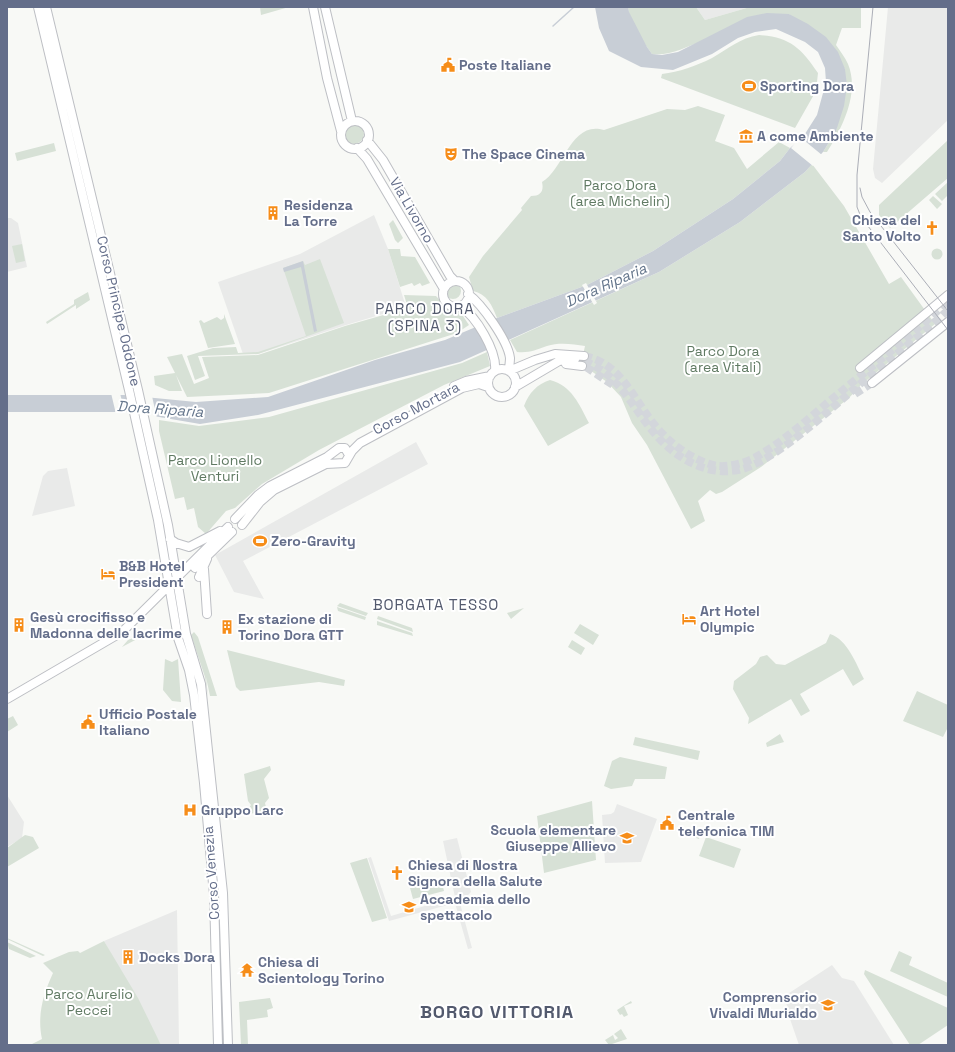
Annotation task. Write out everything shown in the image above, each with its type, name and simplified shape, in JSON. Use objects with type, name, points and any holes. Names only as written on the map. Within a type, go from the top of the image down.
[{"type":"main road","name":"Corso Principe Oddone","points":[[38,7],[137,423],[158,520],[170,588]]},
{"type":"main road","name":"Corso Principe Oddone","points":[[46,7],[146,423],[184,616]]},
{"type":"main road","points":[[313,7],[327,78],[341,130],[341,138],[344,144],[350,148],[357,148],[363,145],[367,140],[368,133],[366,127],[362,123],[352,121],[346,124],[341,130]]},
{"type":"main road","points":[[325,7],[352,121]]},
{"type":"main road","name":"Via Livorno","points":[[367,140],[383,160],[450,276],[456,281]]},
{"type":"main road","name":"Via Livorno","points":[[357,148],[370,164],[444,289]]},
{"type":"main road","points":[[509,371],[510,359],[506,348],[481,305],[468,294],[465,285],[456,281],[448,284],[444,289],[443,296],[446,303],[451,306],[460,306],[469,313],[494,353],[493,373],[488,386],[495,395],[504,397],[510,394],[515,387],[559,361],[568,359],[584,359]]},
{"type":"main road","points":[[460,306],[466,301],[468,294]]},
{"type":"main road","points":[[860,368],[948,295]]},
{"type":"main road","points":[[872,383],[948,322]]},
{"type":"main road","points":[[510,359],[518,364],[543,353],[556,350],[584,359]]},
{"type":"main road","points":[[509,371],[551,355],[566,354],[584,359]]},
{"type":"main road","points":[[493,373],[502,369],[509,371],[514,376],[515,387]]},
{"type":"main road","name":"Corso Mortara","points":[[347,451],[368,433],[456,385],[466,380],[493,373]]},
{"type":"main road","name":"Corso Mortara","points":[[347,451],[454,392],[479,384],[488,386]]},
{"type":"main road","points":[[7,699],[94,650],[122,632],[178,581],[234,527],[260,502],[274,490],[326,464],[336,462],[345,463],[348,460],[347,451],[339,448],[333,453],[265,489],[234,527],[211,554],[199,576]]},
{"type":"main road","points":[[333,453],[333,458],[336,462]]},
{"type":"main road","points":[[170,539],[184,546],[194,546],[223,529],[234,527]]},
{"type":"main road","points":[[204,566],[207,614]]},
{"type":"main road","points":[[94,650],[120,639],[156,606],[170,588]]},
{"type":"main road","name":"Corso Venezia","points":[[170,588],[178,638],[189,670],[193,689],[204,783],[214,895],[218,1045]]},
{"type":"main road","name":"Corso Venezia","points":[[184,616],[186,634],[201,684],[212,781],[223,893],[228,1045]]},
{"type":"shaded area","points":[[696,7],[750,7],[705,20]]},
{"type":"shaded area","points":[[888,7],[948,7],[948,120],[882,183],[875,178],[873,169]]},
{"type":"shaded area","points":[[374,215],[388,249],[406,307],[258,354],[243,354],[218,282],[300,254]]},
{"type":"shaded area","points":[[7,218],[11,218],[18,223],[27,267],[7,272]]},
{"type":"shaded area","points":[[416,442],[428,464],[243,561],[264,599],[234,592],[215,555]]},
{"type":"shaded area","points":[[67,468],[75,506],[32,516],[43,476],[48,471]]},
{"type":"shaded area","points":[[7,795],[24,822],[22,838],[7,847]]},
{"type":"shaded area","name":"Scuola elementare Giuseppe Allievo","points":[[617,804],[657,819],[641,862],[605,863],[602,815],[611,814],[614,812]]},
{"type":"shaded area","points":[[457,838],[471,892],[460,903],[472,948],[468,949],[455,903],[389,921],[368,858],[371,857],[391,916],[455,897],[443,841]]},
{"type":"shaded area","name":"Docks Dora","points":[[177,910],[179,1045],[161,1045],[104,941]]},
{"type":"shaded area","name":"Comprensorio Vivaldi Murialdo","points":[[832,965],[842,978],[854,981],[894,1045],[799,1045],[790,1019],[792,1018],[791,1014],[783,997]]},
{"type":"green space","points":[[260,7],[289,7],[261,15]]},
{"type":"green space","points":[[628,7],[696,7],[705,20],[750,7],[861,7],[861,28],[842,28],[836,45],[848,64],[852,87],[848,110],[827,152],[823,152],[836,131],[845,69],[789,14],[672,52],[665,54],[652,54],[634,25]]},
{"type":"green space","name":"Sporting Dora","points":[[759,35],[779,38],[794,45],[806,57],[818,73],[816,91],[795,128],[661,78],[662,74],[700,64],[740,41]]},
{"type":"green space","name":"Parco Dora (area Michelin)","points":[[698,106],[725,115],[715,141],[734,148],[747,169],[779,142],[790,148],[780,161],[733,199],[653,251],[587,285],[497,318],[491,305],[485,297],[478,292],[473,291],[469,277],[483,256],[522,210],[521,208],[531,196],[537,195],[541,192],[543,188],[542,182],[550,176],[576,139],[583,132],[593,129],[604,130],[667,109],[685,110]]},
{"type":"green space","points":[[354,124],[361,127],[364,134],[361,141],[354,144],[347,141],[344,134],[347,127]]},
{"type":"green space","points":[[948,140],[948,178],[890,228],[879,215],[879,205]]},
{"type":"green space","points":[[54,143],[56,151],[17,161],[15,153]]},
{"type":"green space","name":"Parco Dora (area Vitali)","points":[[812,164],[844,206],[889,284],[901,277],[935,324],[861,385],[849,398],[761,467],[722,492],[716,494],[710,490],[698,501],[705,521],[691,529],[647,445],[632,423],[621,397],[607,382],[581,364],[585,346],[556,344],[529,352],[517,352],[510,340],[659,272],[740,222],[805,172]]},
{"type":"green space","points":[[948,182],[948,195],[942,201],[935,194]]},
{"type":"green space","points":[[933,196],[942,204],[937,209],[929,200]]},
{"type":"green space","points":[[393,220],[403,238],[398,243],[395,240],[389,224]]},
{"type":"green space","points":[[22,244],[25,261],[16,263],[12,246]]},
{"type":"green space","points":[[937,248],[941,250],[943,254],[941,258],[937,260],[933,258],[931,254],[933,250]]},
{"type":"green space","points":[[388,249],[400,249],[401,256],[415,257],[430,283],[422,286],[420,283],[414,286],[412,283],[400,287]]},
{"type":"green space","points":[[320,259],[344,323],[258,354],[198,356],[205,376],[195,380],[187,356],[213,348],[236,347],[238,353],[258,352],[306,336],[283,268],[303,261],[305,265]]},
{"type":"green space","points":[[450,283],[456,283],[461,288],[459,297],[456,299],[450,299],[445,294],[445,288]]},
{"type":"green space","points":[[88,292],[90,300],[76,309],[76,305],[47,324],[46,322],[74,304],[74,300]]},
{"type":"green space","points":[[404,295],[436,296],[447,308],[459,310],[469,325],[457,333],[269,393],[187,397],[176,375],[182,391],[169,391],[155,385],[154,376],[175,373],[167,357],[182,354],[194,384],[209,378],[202,357],[258,355],[345,326],[408,308]]},
{"type":"green space","points":[[224,314],[235,344],[208,348],[199,321],[201,320],[204,323],[217,317],[221,320],[224,318]]},
{"type":"green space","name":"Parco Lionello Venturi","points":[[487,352],[490,366],[444,385],[319,450],[262,484],[235,508],[226,511],[206,534],[198,527],[194,508],[187,510],[184,497],[175,499],[159,431],[159,420],[199,426],[269,417],[462,363]]},
{"type":"green space","points":[[550,380],[558,383],[569,391],[578,403],[589,423],[548,446],[524,406],[528,397],[534,390],[541,384]]},
{"type":"green space","points":[[340,603],[368,613],[366,616],[337,606]]},
{"type":"green space","points":[[337,607],[366,617],[365,620],[338,611]]},
{"type":"green space","points":[[524,608],[511,619],[507,613]]},
{"type":"green space","points":[[378,616],[412,628],[413,632],[377,619]]},
{"type":"green space","points":[[377,621],[412,633],[413,636],[377,625]]},
{"type":"green space","points":[[580,624],[599,635],[593,645],[574,633]]},
{"type":"green space","points":[[194,632],[198,637],[217,696],[210,696],[206,677],[208,697],[205,677],[191,635]]},
{"type":"green space","points":[[830,634],[842,641],[847,647],[864,679],[853,686],[843,669],[800,694],[810,711],[801,716],[791,699],[748,724],[749,718],[733,689],[734,681],[756,664],[760,657],[767,655],[776,664],[785,665],[826,643]]},
{"type":"green space","points":[[140,635],[139,638],[122,647],[128,640]]},
{"type":"green space","points":[[572,640],[585,648],[581,655],[568,647]]},
{"type":"green space","points":[[227,650],[345,680],[344,686],[319,682],[240,691],[236,687]]},
{"type":"green space","points":[[165,659],[172,662],[178,659],[181,702],[172,701],[163,690]]},
{"type":"green space","points":[[917,691],[948,705],[948,727],[943,737],[903,721]]},
{"type":"green space","points":[[13,716],[18,725],[7,732],[7,719]]},
{"type":"green space","points":[[780,734],[784,742],[767,747],[766,743]]},
{"type":"green space","points":[[635,737],[700,751],[698,760],[633,745]]},
{"type":"green space","points":[[620,757],[667,767],[665,779],[635,779],[632,786],[611,789],[604,786],[612,761]]},
{"type":"green space","points":[[270,766],[271,770],[264,779],[269,798],[265,803],[267,811],[249,814],[248,809],[251,805],[248,801],[244,774]]},
{"type":"green space","points":[[592,801],[596,860],[544,873],[537,816]]},
{"type":"green space","points":[[680,827],[700,835],[699,839],[679,832]]},
{"type":"green space","points":[[25,835],[33,837],[39,848],[7,867],[7,848]]},
{"type":"green space","points":[[706,837],[741,849],[734,868],[699,856]]},
{"type":"green space","points":[[367,858],[387,918],[372,922],[350,863]]},
{"type":"green space","points":[[441,879],[444,891],[413,899],[410,888]]},
{"type":"green space","points":[[7,938],[45,955],[43,956]]},
{"type":"green space","name":"Parco Aurelio Peccei","points":[[104,941],[138,998],[161,1045],[30,1045],[42,1039],[40,1022],[42,1005],[46,989],[53,973],[43,963],[69,952],[78,951],[80,953]]},
{"type":"green space","points":[[7,942],[36,956],[30,958],[9,949]]},
{"type":"green space","points":[[899,951],[912,957],[909,965],[948,983],[948,997],[890,971]]},
{"type":"green space","points":[[865,970],[948,1008],[948,1025],[918,1045],[910,1045],[864,974]]},
{"type":"green space","points":[[270,998],[273,1008],[267,1010],[268,1017],[247,1020],[248,1045],[241,1045],[239,1002]]},
{"type":"green space","points":[[631,1001],[632,1003],[624,1006],[628,1015],[624,1017],[622,1014],[620,1015],[617,1010]]},
{"type":"green space","points":[[621,1029],[627,1039],[609,1045],[605,1040],[613,1035],[615,1040],[618,1038],[614,1034]]},
{"type":"water","name":"Dora Riparia","points":[[595,7],[628,7],[629,12],[647,47],[652,54],[662,55],[678,52],[747,17],[767,13],[789,14],[808,24],[826,37],[838,52],[845,69],[847,86],[844,106],[836,131],[823,152],[805,172],[740,222],[659,272],[460,362],[258,415],[200,424],[130,412],[7,412],[7,395],[124,395],[196,402],[268,397],[375,360],[445,340],[497,318],[587,285],[653,251],[733,199],[780,161],[790,148],[803,137],[817,115],[826,82],[825,68],[818,52],[805,42],[776,29],[755,32],[738,38],[712,54],[673,70],[641,67],[609,51],[599,28]]},
{"type":"water","points":[[303,261],[317,331],[314,332],[301,267],[284,272],[283,268]]},
{"type":"pier","points":[[800,137],[822,155],[813,166],[791,148]]},
{"type":"pier","points":[[586,283],[597,303],[594,305],[582,285]]},
{"type":"pier","points":[[493,317],[507,344],[490,351],[474,326]]},
{"type":"pier","points":[[111,393],[120,393],[125,414],[116,414]]},
{"type":"pier","points":[[125,393],[152,396],[157,419],[130,414]]},
{"type":"waterway","points":[[553,26],[574,7]]},
{"type":"tunnel","points":[[584,356],[597,360],[609,367],[619,376],[650,420],[671,442],[702,461],[718,466],[732,465],[752,459],[786,437],[905,339],[948,301]]},
{"type":"tunnel","points":[[584,361],[598,368],[610,377],[630,400],[658,437],[676,454],[701,467],[719,471],[738,470],[768,457],[785,446],[948,310]]},
{"type":"tunnel","points":[[586,367],[613,385]]},
{"type":"tunnel","points":[[855,394],[872,383]]},
{"type":"tram line","points":[[873,7],[857,175],[857,207],[861,217],[948,330]]},
{"type":"tram line","points":[[860,188],[862,197],[870,212],[948,311]]},
{"type":"place","name":"Poste Italiane","points":[[448,65]]},
{"type":"place","name":"Sporting Dora","points":[[749,86]]},
{"type":"place","name":"A come Ambiente","points":[[746,136]]},
{"type":"place","name":"The Space Cinema","points":[[451,154]]},
{"type":"place","name":"Residenza La Torre","points":[[273,213]]},
{"type":"place","name":"Chiesa del Santo Volto","points":[[932,228]]},
{"type":"place","name":"Zero-Gravity","points":[[260,541]]},
{"type":"place","name":"B&B Hotel President","points":[[108,574]]},
{"type":"place","name":"Art Hotel Olympic","points":[[689,619]]},
{"type":"place","name":"Gesù crocifisso e Madonna delle lacrime","points":[[19,625]]},
{"type":"place","name":"Ex stazione di Torino Dora GTT","points":[[227,627]]},
{"type":"place","name":"Ufficio Postale Italiano","points":[[88,722]]},
{"type":"place","name":"Gruppo Larc","points":[[190,810]]},
{"type":"place","name":"Centrale telefonica TIM","points":[[667,823]]},
{"type":"place","name":"Scuola elementare Giuseppe Allievo","points":[[627,838]]},
{"type":"place","name":"Chiesa di Nostra Signora della Salute","points":[[397,873]]},
{"type":"place","name":"Accademia dello spettacolo","points":[[409,907]]},
{"type":"place","name":"Docks Dora","points":[[128,957]]},
{"type":"place","name":"Chiesa di Scientology Torino","points":[[247,970]]},
{"type":"place","name":"Comprensorio Vivaldi Murialdo","points":[[828,1005]]},
{"type":"district","name":"PARCO DORA (SPINA 3)","points":[[425,318]]},
{"type":"district","name":"BORGATA TESSO","points":[[436,605]]},
{"type":"district","name":"BORGO VITTORIA","points":[[497,1012]]}]
